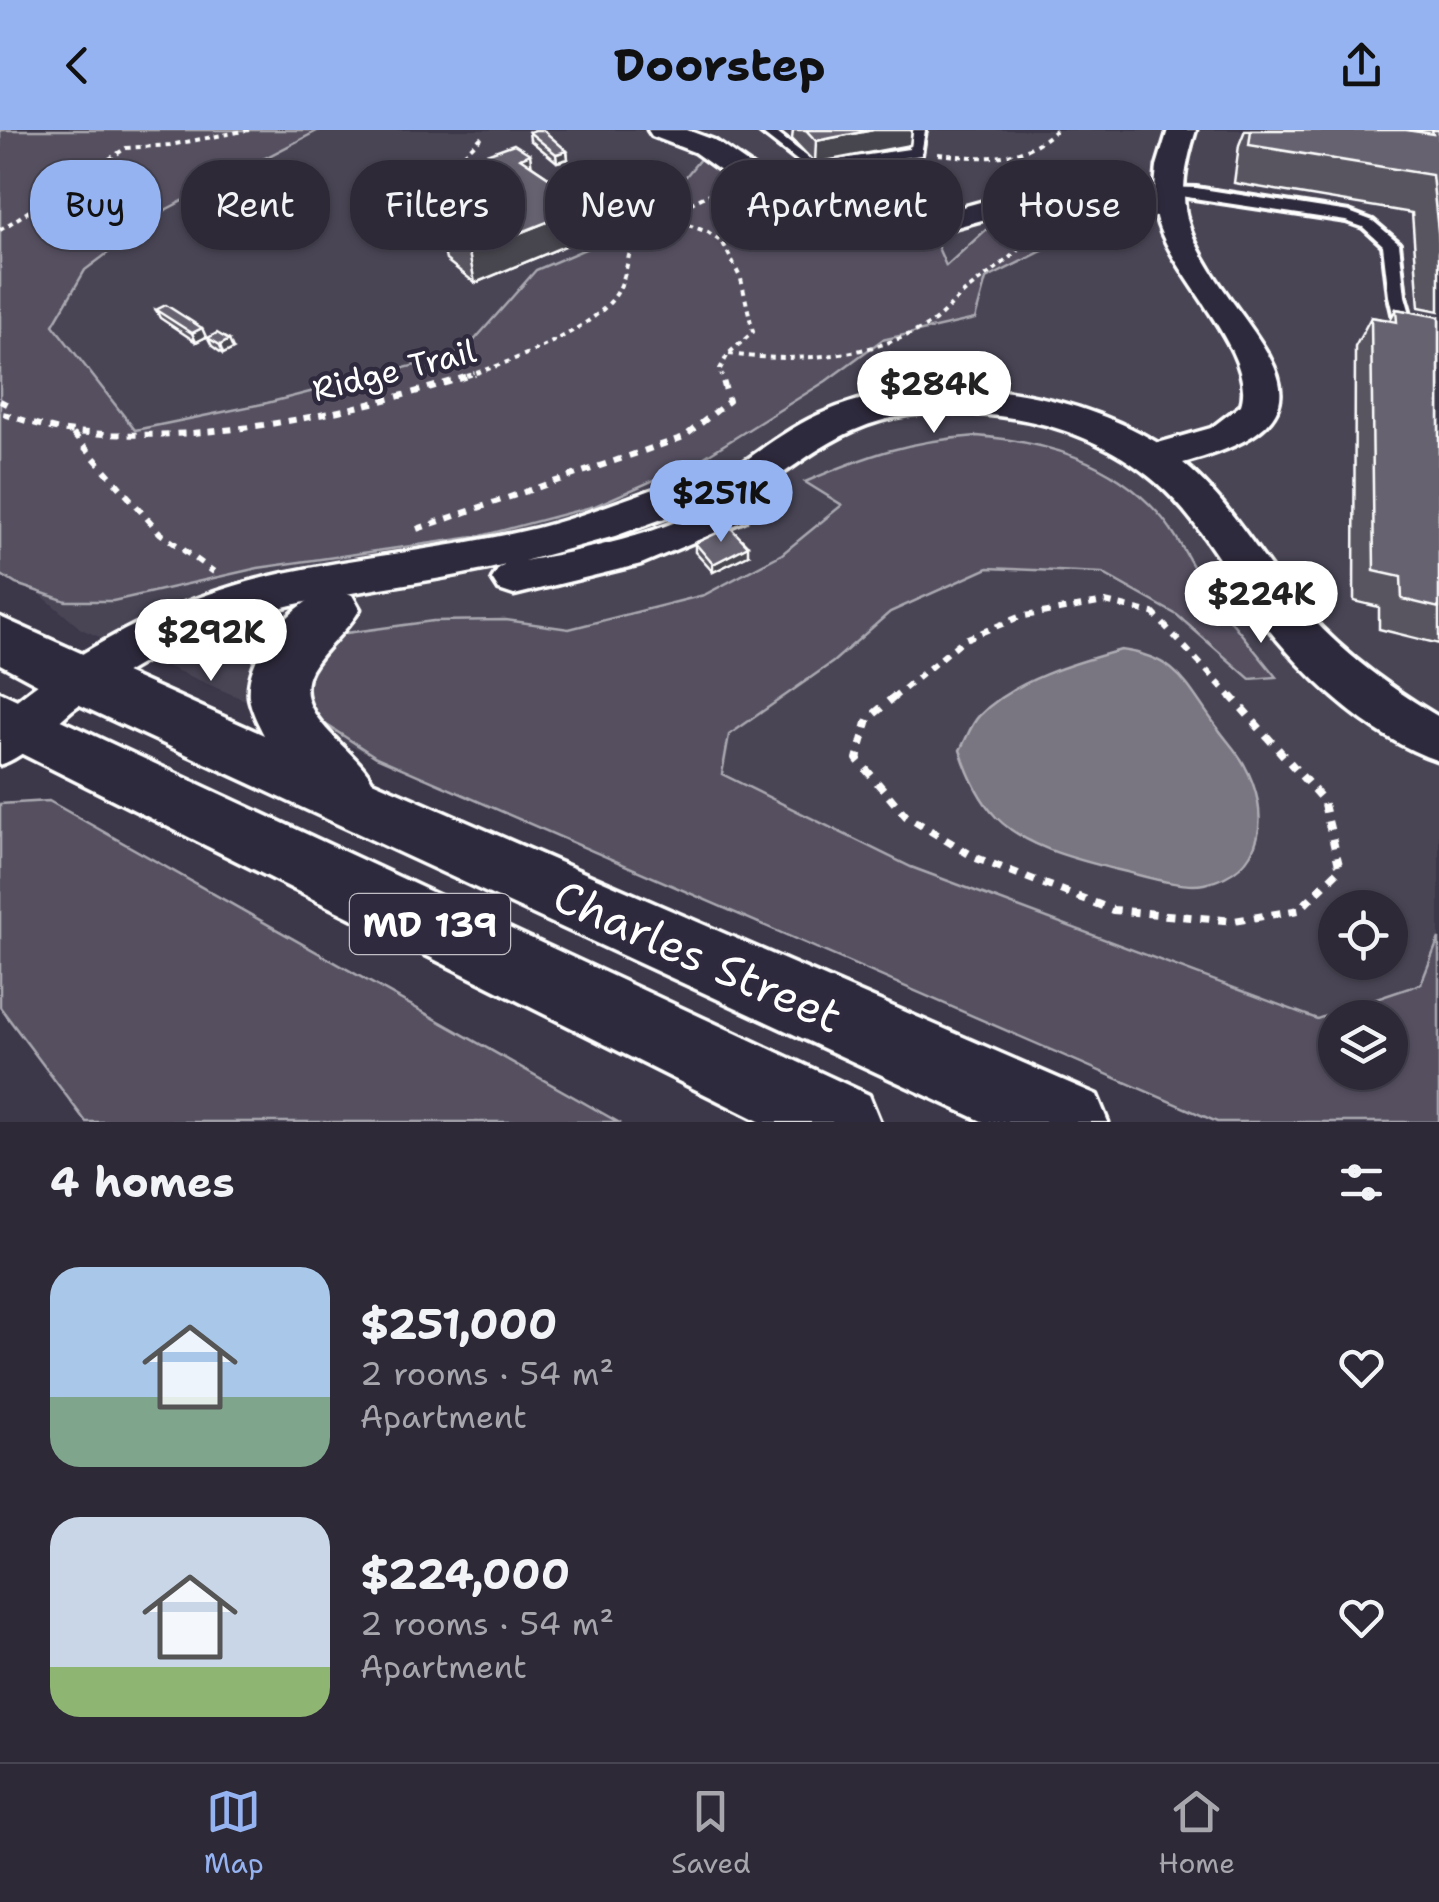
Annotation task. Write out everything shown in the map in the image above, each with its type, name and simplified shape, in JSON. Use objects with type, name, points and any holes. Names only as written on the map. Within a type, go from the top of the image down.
[{"type":"main road","points":[[332,609],[296,641],[280,668],[276,698],[298,739],[363,806]]},
{"type":"main road","name":"Charles Street","points":[[0,638],[76,678],[1070,1122]]},
{"type":"main road","name":"Charles Street","points":[[6,729],[842,1122]]},
{"type":"street","points":[[662,130],[704,146],[781,200],[854,225],[927,226],[983,210]]},
{"type":"street","points":[[1152,458],[1224,437],[1248,422],[1263,402],[1262,384],[1242,342],[1181,245],[1168,200],[1182,130]]},
{"type":"street","points":[[1156,200],[1168,200]]},
{"type":"street","points":[[728,493],[823,428],[850,416],[926,402],[989,403],[1050,414],[1114,437],[1176,477],[1314,650],[1368,697],[1439,741]]},
{"type":"street","points":[[6,729],[76,678],[128,648],[243,600],[538,544],[629,518],[705,486],[728,493]]},
{"type":"street","points":[[76,678],[162,667],[268,620],[520,578],[630,555],[673,540],[732,510],[728,493]]},
{"type":"lane","points":[[764,130],[812,168],[916,152],[918,130]]},
{"type":"lane","points":[[1168,200],[1234,198],[1368,224],[1391,243],[1396,296],[1406,331]]},
{"type":"path","points":[[0,230],[126,148],[170,145],[249,130]]},
{"type":"path","points":[[916,152],[1001,160],[1035,151],[1056,130]]},
{"type":"path","points":[[458,160],[484,135]]},
{"type":"path","points":[[412,531],[684,436],[729,401],[720,369],[728,354],[753,332],[727,247],[714,235],[691,227]]},
{"type":"path","name":"Ridge Trail","points":[[3,402],[6,414],[13,418],[73,434],[194,435],[424,391],[532,356],[611,302],[621,285],[630,250]]},
{"type":"path","points":[[728,354],[778,361],[860,351],[931,323],[1019,250]]},
{"type":"path","points":[[73,434],[160,533],[212,572],[228,568]]},
{"type":"path","points":[[1105,602],[1153,613],[1202,663],[1322,800],[1340,869],[1299,910],[1283,913],[1234,921],[1113,910],[976,858],[906,816],[857,759],[868,719],[963,640],[1019,617],[1105,602]]},
{"type":"shaded area","points":[[0,130],[1439,130],[1439,1122],[1217,1122],[81,629],[0,560]]},
{"type":"shaded area","points":[[0,130],[319,130],[261,160],[181,160],[181,202],[161,213],[161,160],[30,160],[30,250],[112,250],[85,270],[53,325],[135,430],[267,403],[463,353],[536,270],[583,250],[691,250],[691,170],[700,159],[711,167],[711,250],[939,250],[946,266],[983,232],[983,250],[1044,250],[986,279],[975,319],[882,340],[826,381],[698,461],[595,506],[481,536],[258,568],[113,601],[66,601],[16,584],[0,574]]},
{"type":"shaded area","points":[[977,436],[1028,443],[1075,457],[1119,479],[1166,522],[1213,598],[1276,677],[1250,679],[1177,615],[1102,573],[988,568],[890,612],[833,662],[729,735],[722,774],[911,867],[1318,1019],[1318,1090],[1408,1090],[1408,1000],[1373,1000],[1421,984],[1439,938],[1439,1122],[1217,1122],[376,757],[319,720],[307,698],[304,678],[309,661],[339,634],[433,621],[506,620],[569,629],[704,595],[782,554],[842,505],[805,482],[889,451]]},
{"type":"shaded area","points":[[1121,650],[1156,659],[1179,675],[1238,754],[1253,783],[1260,820],[1257,837],[1240,867],[1225,877],[1204,884],[1172,883],[1051,851],[1021,836],[996,817],[970,777],[960,750],[976,719],[993,703],[1046,674]]},
{"type":"shaded area","points":[[49,801],[618,1122],[86,1122],[0,1007],[0,804]]},
{"type":"building","points":[[543,130],[567,151],[556,154],[529,132]]},
{"type":"building","points":[[806,130],[873,130],[816,141]]},
{"type":"building","points":[[1251,130],[1406,130],[1433,134],[1432,130],[1439,130],[1439,240],[1432,175],[1249,145]]},
{"type":"building","points":[[514,144],[530,154],[520,158],[523,160],[470,160]]},
{"type":"building","points":[[525,161],[545,175],[545,223],[525,231]]},
{"type":"building","points":[[166,305],[202,328],[192,333],[156,310]]},
{"type":"building","points":[[1396,309],[1439,317],[1439,608],[1402,599],[1401,577],[1374,571],[1371,317],[1397,322]]},
{"type":"building","points":[[217,333],[229,340],[220,345],[208,338]]},
{"type":"building","points":[[730,527],[748,546],[713,564],[695,543]]}]
